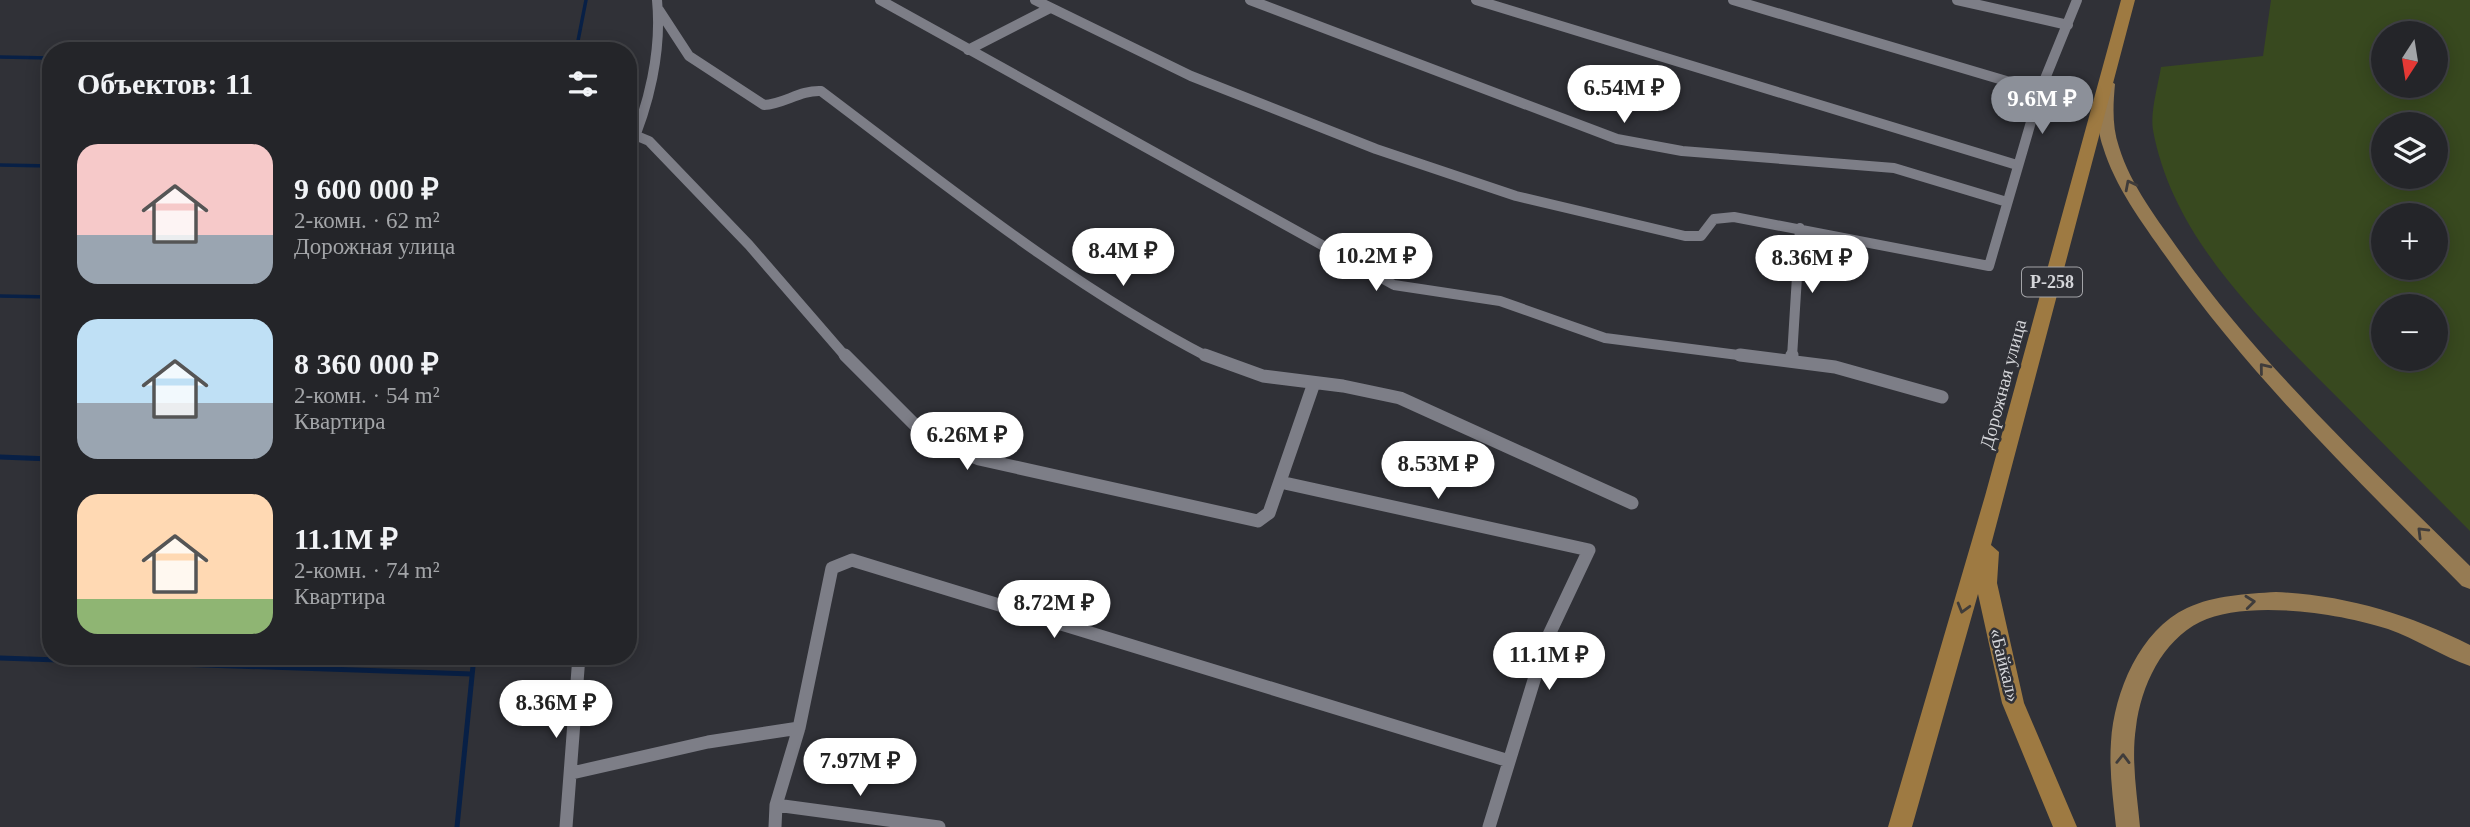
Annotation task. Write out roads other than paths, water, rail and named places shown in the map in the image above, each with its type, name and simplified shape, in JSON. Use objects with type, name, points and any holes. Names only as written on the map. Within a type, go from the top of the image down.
[{"type":"highway","name":"Дорожная улица","points":[[1995,496],[2128,0]]},
{"type":"highway","points":[[1900,827],[1995,496]]},
{"type":"highway","name":"«Байкал»","points":[[1995,496],[1986,583],[2002,660],[2013,704],[2065,827]]},
{"type":"main road","points":[[2108,69],[2105,115],[2108,139],[2142,209],[2189,278],[2277,384],[2470,580]]},
{"type":"main road","points":[[2128,827],[2123,776],[2124,727],[2135,684],[2155,648],[2186,618],[2225,605],[2285,600],[2318,604],[2390,619],[2470,656]]},
{"type":"street","points":[[880,0],[1394,285],[1500,301],[1605,338],[1835,367],[1942,397]]},
{"type":"street","points":[[1035,0],[1191,76],[1376,149],[1516,196],[1685,236],[1701,236],[1714,219],[1723,216],[1800,228],[1989,266],[2040,91],[2077,0]]},
{"type":"street","points":[[1250,0],[1617,139],[1652,148],[1695,153],[1879,166],[2007,202]]},
{"type":"street","points":[[1476,0],[2017,165]]},
{"type":"street","points":[[1733,0],[2040,91]]},
{"type":"street","points":[[1957,0],[2068,25]]},
{"type":"street","points":[[658,5],[654,60],[637,136],[649,141],[749,245],[849,360],[918,428],[943,445],[979,459],[1041,474],[1258,521],[1269,513],[1314,383]]},
{"type":"street","points":[[658,5],[690,56],[764,105],[778,105],[808,91],[821,91],[1028,247],[1162,333],[1209,358],[1263,376],[1343,386],[1400,398],[1632,503]]},
{"type":"street","points":[[968,50],[1051,8]]},
{"type":"street","points":[[1792,360],[1800,228]]},
{"type":"street","points":[[1280,482],[1590,550],[1546,641],[1489,827]]},
{"type":"street","points":[[775,827],[776,805],[799,728],[832,568],[852,560],[1509,761]]},
{"type":"street","points":[[566,827],[578,665]]},
{"type":"street","points":[[572,773],[708,742],[799,728]]},
{"type":"street","points":[[776,805],[939,827]]},
{"type":"waterway","points":[[578,42],[586,0]]},
{"type":"waterway","points":[[0,57],[42,58]]},
{"type":"waterway","points":[[0,165],[42,166]]},
{"type":"waterway","points":[[0,296],[42,297]]},
{"type":"waterway","points":[[0,457],[42,459]]},
{"type":"waterway","points":[[0,658],[42,659]]},
{"type":"waterway","points":[[206,665],[472,674]]},
{"type":"waterway","points":[[457,827],[473,665]]}]
